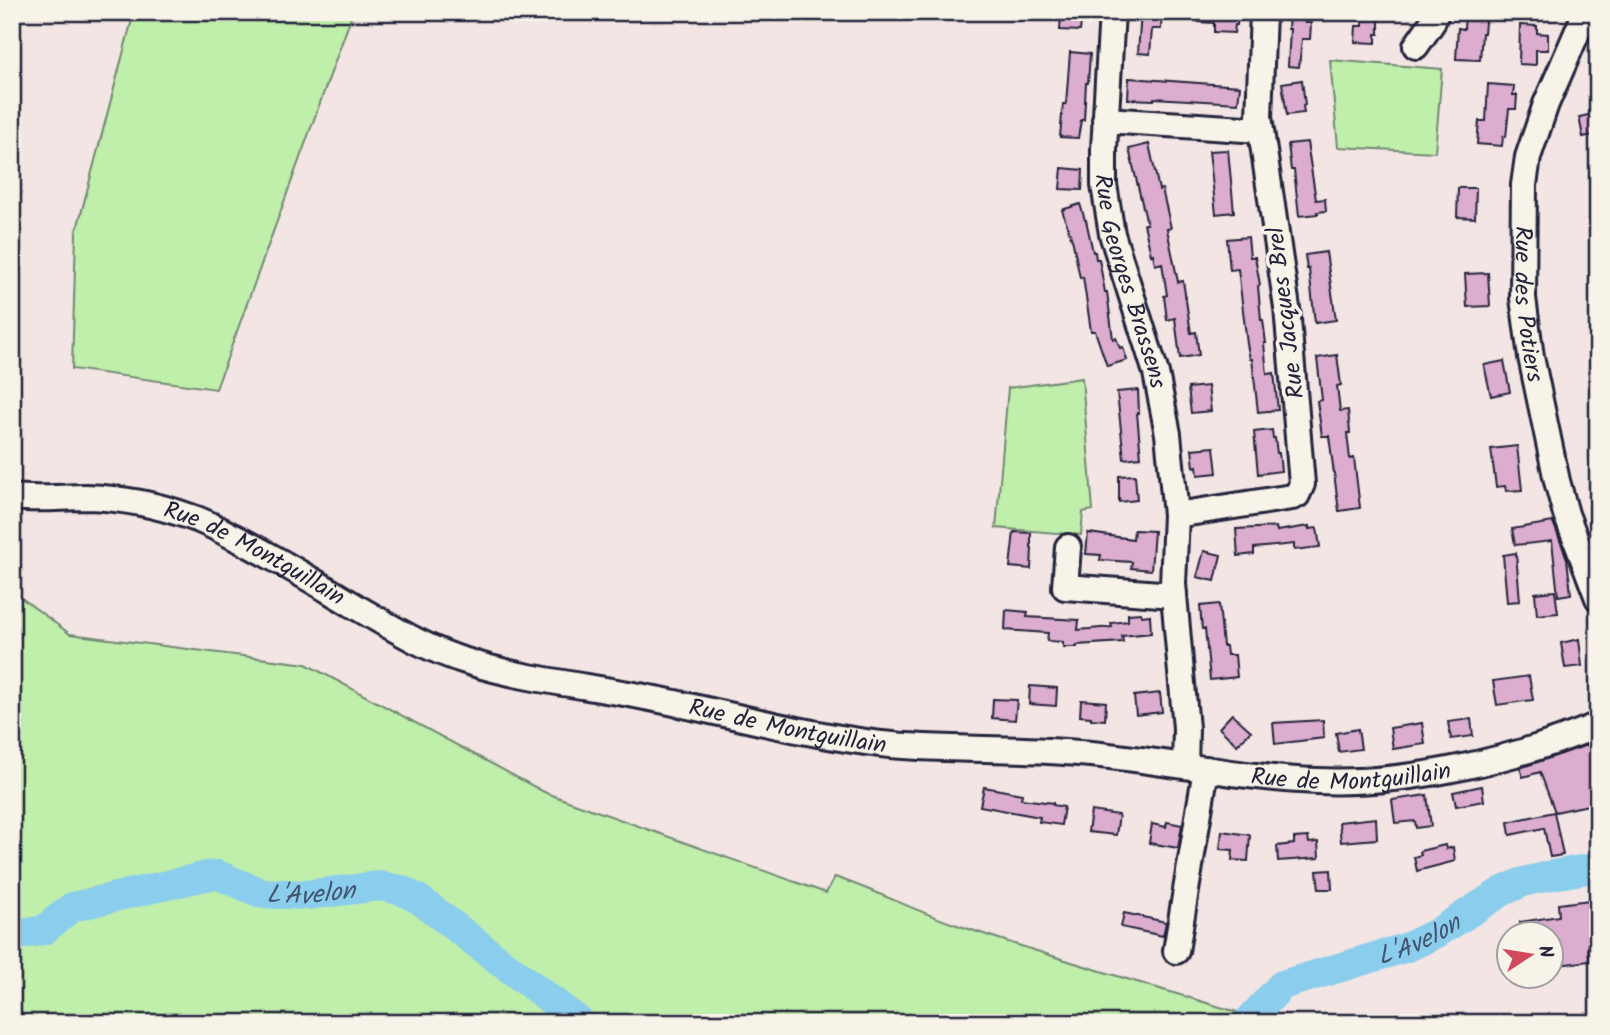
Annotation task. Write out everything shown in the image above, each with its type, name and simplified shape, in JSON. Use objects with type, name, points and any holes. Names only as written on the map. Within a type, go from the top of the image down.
[{"type":"street","name":"Rue Georges Brassens","points":[[1112,12],[1105,120],[1107,210],[1160,390],[1170,447],[1176,515],[1174,595],[1186,728],[1195,767],[1176,951]]},
{"type":"street","name":"Rue Jacques Brel","points":[[1176,515],[1285,499],[1297,495],[1303,478],[1287,308],[1260,130],[1263,12]]},
{"type":"street","points":[[1416,46],[1432,23],[1436,12]]},
{"type":"street","name":"Rue des Potiers","points":[[1586,12],[1546,104],[1528,157],[1524,185],[1523,298],[1531,358],[1557,481],[1566,514],[1598,598]]},
{"type":"street","points":[[1105,120],[1260,130]]},
{"type":"street","name":"Rue de Montguillain","points":[[12,497],[121,500],[191,517],[281,562],[408,637],[447,655],[489,668],[652,698],[856,741],[902,746],[1080,753],[1303,781],[1339,782],[1446,770],[1509,756],[1598,725]]},
{"type":"street","points":[[1068,547],[1065,587],[1174,595]]},
{"type":"green space","points":[[134,12],[353,12],[216,389],[72,369],[76,233]]},
{"type":"green space","points":[[1330,60],[1442,69],[1435,152],[1338,147]]},
{"type":"green space","points":[[1082,378],[1093,510],[1083,512],[1081,535],[996,528],[1008,388]]},
{"type":"green space","points":[[12,591],[70,634],[306,664],[546,793],[826,893],[835,877],[939,919],[1274,1023],[12,1023]]},
{"type":"building","points":[[1082,12],[1080,31],[1060,30],[1061,13]]},
{"type":"building","points":[[1141,12],[1162,13],[1161,29],[1152,29],[1150,54],[1138,53]]},
{"type":"building","points":[[1199,12],[1238,12],[1234,33],[1214,32],[1214,23],[1199,22]]},
{"type":"building","points":[[1465,12],[1486,12],[1480,60],[1456,59],[1458,28],[1464,29]]},
{"type":"building","points":[[1289,13],[1305,14],[1305,23],[1311,23],[1310,39],[1302,39],[1299,67],[1288,66]]},
{"type":"building","points":[[1363,17],[1379,18],[1376,43],[1355,42],[1356,26],[1363,26]]},
{"type":"building","points":[[1520,25],[1537,26],[1537,33],[1548,34],[1548,50],[1536,50],[1536,65],[1519,64]]},
{"type":"building","points":[[1070,52],[1090,54],[1084,120],[1081,120],[1078,138],[1060,137],[1063,104],[1066,104]]},
{"type":"building","points":[[1129,78],[1240,86],[1238,103],[1128,99]]},
{"type":"building","points":[[1302,80],[1304,113],[1287,115],[1282,83]]},
{"type":"building","points":[[1488,84],[1514,86],[1513,95],[1517,95],[1516,109],[1509,109],[1506,137],[1503,136],[1502,146],[1477,144],[1479,121],[1486,121]]},
{"type":"building","points":[[1598,113],[1598,134],[1583,137],[1579,117]]},
{"type":"building","points":[[1307,142],[1316,200],[1325,199],[1326,211],[1299,216],[1288,144]]},
{"type":"building","points":[[1149,144],[1171,228],[1167,229],[1178,282],[1183,281],[1191,333],[1196,332],[1199,355],[1180,358],[1175,318],[1167,320],[1164,296],[1167,295],[1162,263],[1155,265],[1153,254],[1151,255],[1144,224],[1147,224],[1129,149]]},
{"type":"building","points":[[1228,150],[1234,212],[1216,214],[1209,151]]},
{"type":"building","points":[[1062,168],[1083,170],[1082,190],[1060,189]]},
{"type":"building","points":[[1458,188],[1476,188],[1475,218],[1457,217]]},
{"type":"building","points":[[1080,204],[1093,252],[1096,259],[1099,259],[1107,292],[1113,339],[1116,338],[1120,348],[1123,347],[1127,360],[1107,366],[1095,331],[1091,331],[1083,277],[1080,278],[1073,243],[1062,210]]},
{"type":"building","points":[[1248,237],[1250,257],[1255,257],[1260,285],[1267,374],[1274,373],[1278,410],[1258,412],[1238,269],[1230,270],[1227,239]]},
{"type":"building","points":[[1326,252],[1336,320],[1315,323],[1305,255]]},
{"type":"building","points":[[1488,273],[1490,306],[1467,307],[1465,274]]},
{"type":"building","points":[[1337,355],[1341,385],[1337,386],[1340,411],[1348,410],[1350,459],[1354,458],[1360,508],[1339,511],[1329,436],[1322,436],[1317,401],[1322,400],[1317,358]]},
{"type":"building","points":[[1504,361],[1510,392],[1491,396],[1484,365]]},
{"type":"building","points":[[1208,386],[1211,411],[1191,413],[1188,388]]},
{"type":"building","points":[[1138,390],[1141,457],[1124,459],[1117,392]]},
{"type":"building","points":[[1272,430],[1281,471],[1258,474],[1254,432]]},
{"type":"building","points":[[1517,446],[1522,490],[1506,491],[1505,486],[1496,487],[1491,449]]},
{"type":"building","points":[[1214,447],[1217,473],[1198,475],[1192,449]]},
{"type":"building","points":[[1135,475],[1137,500],[1119,502],[1119,476]]},
{"type":"building","points":[[1553,522],[1567,559],[1571,594],[1558,596],[1552,541],[1515,545],[1512,529]]},
{"type":"building","points":[[1309,526],[1309,529],[1317,528],[1320,547],[1294,550],[1294,544],[1254,548],[1254,554],[1238,556],[1236,529],[1276,527],[1277,531]]},
{"type":"building","points":[[1134,530],[1154,531],[1151,570],[1131,568],[1132,562],[1100,560],[1101,555],[1086,554],[1088,533],[1133,539]]},
{"type":"building","points":[[1014,532],[1031,533],[1031,569],[1010,567]]},
{"type":"building","points":[[1204,551],[1221,555],[1215,581],[1197,577]]},
{"type":"building","points":[[1516,553],[1520,601],[1507,602],[1503,555]]},
{"type":"building","points":[[1555,591],[1558,613],[1537,615],[1535,593]]},
{"type":"building","points":[[1219,604],[1223,646],[1226,646],[1227,655],[1235,655],[1237,677],[1210,680],[1200,606]]},
{"type":"building","points":[[1006,610],[1028,612],[1027,617],[1079,620],[1078,630],[1112,627],[1111,623],[1128,621],[1128,614],[1141,613],[1142,616],[1150,615],[1151,633],[1122,636],[1123,642],[1063,647],[1063,642],[1047,641],[1048,633],[1005,630]]},
{"type":"building","points":[[1579,639],[1582,666],[1565,668],[1561,643]]},
{"type":"building","points":[[1529,676],[1533,700],[1497,705],[1493,681]]},
{"type":"building","points":[[1030,686],[1057,688],[1056,706],[1029,704]]},
{"type":"building","points":[[1160,693],[1162,712],[1136,715],[1134,696]]},
{"type":"building","points":[[993,699],[1017,700],[1015,720],[992,718]]},
{"type":"building","points":[[1081,700],[1106,702],[1105,720],[1080,716]]},
{"type":"building","points":[[1232,714],[1251,731],[1237,745],[1219,728]]},
{"type":"building","points":[[1471,719],[1473,736],[1451,739],[1448,722]]},
{"type":"building","points":[[1323,720],[1324,738],[1275,744],[1273,723]]},
{"type":"building","points":[[1422,723],[1425,744],[1393,749],[1390,728]]},
{"type":"building","points":[[1358,729],[1361,749],[1339,752],[1336,733]]},
{"type":"building","points":[[1596,742],[1598,803],[1555,812],[1540,772],[1523,777],[1520,768]]},
{"type":"building","points":[[1482,786],[1484,801],[1456,806],[1453,792]]},
{"type":"building","points":[[984,787],[1022,794],[1021,799],[1064,807],[1061,825],[1039,822],[1040,817],[980,806]]},
{"type":"building","points":[[1427,795],[1431,826],[1416,828],[1415,821],[1395,823],[1392,800]]},
{"type":"building","points":[[1091,811],[1119,815],[1116,835],[1088,832]]},
{"type":"building","points":[[1554,812],[1563,855],[1550,857],[1544,828],[1510,835],[1508,822]]},
{"type":"building","points":[[1376,818],[1377,839],[1341,842],[1339,822]]},
{"type":"building","points":[[1167,822],[1182,825],[1178,848],[1149,843],[1152,824],[1166,827]]},
{"type":"building","points":[[1222,831],[1250,835],[1248,861],[1232,860],[1233,850],[1220,849]]},
{"type":"building","points":[[1308,837],[1309,843],[1318,842],[1319,858],[1278,861],[1277,846],[1294,844],[1294,838]]},
{"type":"building","points":[[1445,845],[1446,849],[1453,847],[1455,861],[1417,871],[1414,857],[1421,855],[1420,851]]},
{"type":"building","points":[[1331,870],[1332,889],[1319,889],[1317,871]]},
{"type":"building","points":[[1598,899],[1598,946],[1588,947],[1590,961],[1564,964],[1564,920],[1533,920],[1559,916],[1558,904]]},
{"type":"building","points":[[1124,913],[1166,922],[1163,936],[1121,927]]},
{"type":"waterway","name":"L'Avelon","points":[[1247,1023],[1282,985],[1408,947],[1437,933],[1501,892],[1523,882],[1598,867]]},
{"type":"waterway","name":"L'Avelon","points":[[12,936],[44,930],[72,907],[206,876],[218,875],[261,893],[307,895],[379,886],[401,890],[420,900],[581,1023]]}]
